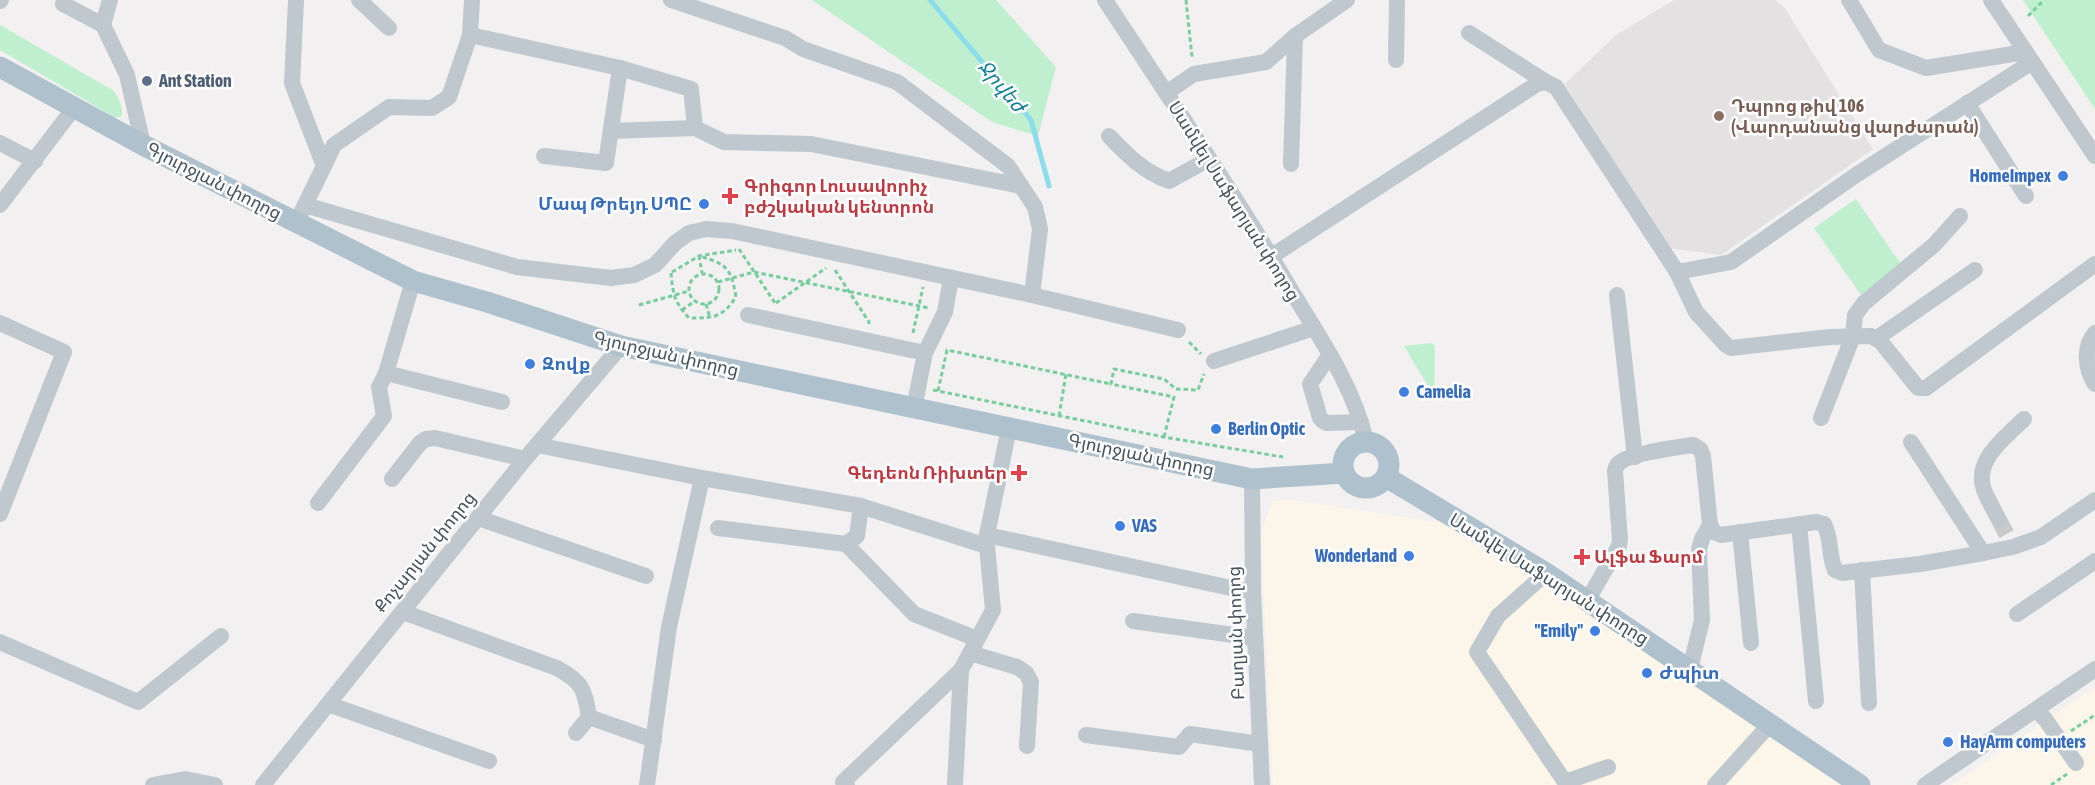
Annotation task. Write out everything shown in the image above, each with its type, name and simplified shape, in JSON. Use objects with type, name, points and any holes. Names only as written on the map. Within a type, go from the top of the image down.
[{"type":"main road","name":"Գյուրջյան փողոց","points":[[0,67],[143,145],[301,213],[413,281],[487,302],[621,346],[916,398],[1009,428],[1252,479],[1344,473]]},
{"type":"main road","points":[[1363,432],[1388,457],[1389,471],[1381,483],[1367,488],[1353,484],[1344,473],[1343,466],[1347,452],[1358,443],[1363,432]]},
{"type":"main road","name":"Սամվել Սաֆարյան փողոց","points":[[1386,477],[1546,573],[1860,785]]},
{"type":"street","points":[[104,25],[110,0]]},
{"type":"street","points":[[296,0],[292,83],[324,166]]},
{"type":"street","points":[[359,0],[389,28]]},
{"type":"street","points":[[472,0],[470,35],[449,98],[432,108],[389,107],[334,145],[301,213],[517,267],[611,278],[634,275],[655,265],[675,243],[689,233],[706,229],[732,231],[1032,295],[1178,330]]},
{"type":"street","points":[[671,0],[785,38],[803,49],[897,82],[1008,165],[1035,207],[1040,229],[1032,295]]},
{"type":"street","name":"Սամվել Սաֆարյան փողոց","points":[[1104,0],[1272,256],[1349,391],[1363,432]]},
{"type":"street","points":[[1166,93],[1194,74],[1266,62],[1295,36],[1347,0]]},
{"type":"street","points":[[1396,60],[1397,0]]},
{"type":"street","points":[[1849,0],[1879,50],[1926,68],[2028,57]]},
{"type":"street","points":[[1991,0],[2095,156]]},
{"type":"street","points":[[63,4],[104,25],[127,75],[143,145]]},
{"type":"street","points":[[1469,33],[1556,87],[1677,272],[1696,312],[1731,348],[1871,336],[1877,338],[1918,388],[1926,388],[2095,264]]},
{"type":"street","points":[[470,35],[620,68],[691,89],[695,128]]},
{"type":"street","points":[[1291,164],[1295,36]]},
{"type":"street","points":[[1677,272],[1731,262],[1856,175],[1967,104],[2028,57]]},
{"type":"street","points":[[544,156],[606,164],[620,68]]},
{"type":"street","points":[[1272,256],[1537,84],[1546,82]]},
{"type":"street","points":[[1967,104],[2026,196]]},
{"type":"street","points":[[0,205],[74,108]]},
{"type":"street","points":[[611,131],[695,128],[724,142],[812,144],[1021,186]]},
{"type":"street","points":[[1109,136],[1133,161],[1156,176],[1169,181],[1209,159]]},
{"type":"street","points":[[0,143],[35,161]]},
{"type":"street","points":[[0,186],[22,177]]},
{"type":"street","points":[[1821,418],[1853,336],[1855,315],[1863,303],[1934,245],[1960,216]]},
{"type":"street","points":[[1877,338],[1976,270]]},
{"type":"street","points":[[916,398],[917,351],[945,312],[951,278]]},
{"type":"street","points":[[318,503],[384,416],[379,387],[386,373],[413,281]]},
{"type":"street","points":[[1617,295],[1635,456]]},
{"type":"street","points":[[748,315],[773,312],[865,340],[917,351]]},
{"type":"street","points":[[0,323],[64,352],[0,514]]},
{"type":"street","points":[[1211,361],[1314,328]]},
{"type":"street","points":[[2095,333],[2086,353],[2090,375],[2095,384]]},
{"type":"street","name":"Քոչարյան փողոց","points":[[263,785],[525,459],[621,346]]},
{"type":"street","points":[[1329,356],[1310,384],[1320,418],[1327,423],[1363,432]]},
{"type":"street","points":[[386,373],[502,402]]},
{"type":"street","points":[[2006,534],[1983,488],[1982,475],[1991,450],[2024,419]]},
{"type":"street","points":[[847,785],[843,782],[961,670],[993,610],[987,540],[1009,428]]},
{"type":"street","points":[[392,479],[420,443],[426,439],[435,438],[525,459]]},
{"type":"street","points":[[1911,442],[1983,553]]},
{"type":"street","points":[[537,445],[702,478],[861,506],[987,540],[1252,590]]},
{"type":"street","points":[[1587,601],[1619,546],[1615,471],[1621,461],[1635,456],[1693,445],[1700,449],[1703,456],[1710,525],[1714,532],[1721,535],[1816,522],[1824,524],[1828,531],[1832,563],[1835,570],[1842,573],[1920,564],[1983,553],[2006,534],[2041,537],[2095,500]]},
{"type":"street","points":[[647,785],[669,627],[702,478]]},
{"type":"street","name":"Բաղյան փողոց","points":[[1252,479],[1252,590],[1262,785]]},
{"type":"street","points":[[846,544],[857,536],[861,506]]},
{"type":"street","points":[[478,518],[646,576]]},
{"type":"street","points":[[1799,524],[1816,701]]},
{"type":"street","points":[[1690,669],[1702,620],[1699,549],[1710,525]]},
{"type":"street","points":[[718,528],[846,544],[914,614],[1026,673],[1031,682],[1027,746]]},
{"type":"street","points":[[1740,532],[1751,643]]},
{"type":"street","points":[[2017,614],[2095,561]]},
{"type":"street","points":[[1862,570],[1869,703]]},
{"type":"street","points":[[1546,573],[1498,616],[1477,652],[1564,782],[1608,767]]},
{"type":"street","points":[[402,612],[571,675],[586,693],[589,717],[576,733]]},
{"type":"street","points":[[1133,621],[1255,638]]},
{"type":"street","points":[[0,642],[138,702],[221,636]]},
{"type":"street","points":[[1925,785],[2095,669]]},
{"type":"street","points":[[955,785],[961,670]]},
{"type":"street","points":[[328,704],[489,761]]},
{"type":"street","points":[[2036,710],[2076,763]]},
{"type":"street","points":[[589,717],[654,740]]},
{"type":"street","points":[[1715,785],[1771,723]]},
{"type":"street","points":[[1086,735],[1179,747],[1190,734],[1260,744]]},
{"type":"street","points":[[153,785],[185,778],[215,785]]},
{"type":"path","points":[[1186,0],[1194,74]]},
{"type":"path","points":[[2028,16],[2044,0]]},
{"type":"path","points":[[663,277],[699,256],[740,249],[750,252]]},
{"type":"path","points":[[740,249],[773,312],[805,283],[826,268]]},
{"type":"path","points":[[699,256],[702,273]]},
{"type":"path","points":[[671,273],[673,295],[689,318],[710,318],[726,312],[736,297],[733,278],[722,262],[699,256]]},
{"type":"path","points":[[815,266],[846,272]]},
{"type":"path","points":[[836,270],[869,322],[865,340]]},
{"type":"path","points":[[718,282],[754,272],[945,312]]},
{"type":"path","points":[[917,351],[918,306],[926,272]]},
{"type":"path","points":[[702,273],[712,275],[718,282],[719,292],[715,300],[706,304],[695,301],[688,291],[692,279],[702,273]]},
{"type":"path","points":[[639,305],[688,291]]},
{"type":"path","points":[[682,310],[695,301]]},
{"type":"path","points":[[706,304],[710,318]]},
{"type":"path","points":[[1111,384],[1114,369],[1164,379],[1176,389],[1198,390],[1211,361],[1178,330]]},
{"type":"path","points":[[938,391],[947,350],[1174,397]]},
{"type":"path","points":[[1059,416],[1066,374]]},
{"type":"path","points":[[1164,437],[1176,389]]},
{"type":"path","points":[[916,398],[938,391],[1164,437],[1294,459]]},
{"type":"path","points":[[2059,739],[2095,715]]},
{"type":"shaded area","name":"Դպրոց թիվ 106 (Վարդանանց վարժարան)","points":[[1674,0],[1775,0],[1784,7],[1873,149],[1721,255],[1666,248],[1565,84],[1616,35]]},
{"type":"shaded area","points":[[1293,500],[1449,524],[1576,602],[1848,785],[1273,785],[1261,533],[1272,501]]},
{"type":"shaded area","points":[[2095,687],[2095,785],[1952,785]]},
{"type":"green space","points":[[812,0],[996,0],[1056,67],[1038,136],[992,122]]},
{"type":"green space","points":[[2023,0],[2095,0],[2095,109]]},
{"type":"green space","points":[[0,25],[114,91],[121,107],[121,117],[114,117],[0,50]]},
{"type":"green space","points":[[1856,199],[1902,266],[1861,295],[1814,228]]},
{"type":"green space","points":[[1432,343],[1435,347],[1434,396],[1404,346]]},
{"type":"waterway","name":"Ջրվեժ","points":[[930,0],[1031,120],[1049,186]]},
{"type":"tunnel","points":[[1999,520],[2007,535]]},
{"type":"place","name":"Ant Station","points":[[147,81]]},
{"type":"place","name":"Դպրոց թիվ 106 (Վարդանանց վարժարան)","points":[[1719,116]]},
{"type":"place","name":"HomeImpex","points":[[2063,176]]},
{"type":"place","name":"Գրիգոր Լուսավորիչ բժշկական կենտրոն","points":[[730,196]]},
{"type":"place","name":"Մապ Թրեյդ ՍՊԸ","points":[[704,204]]},
{"type":"place","name":"Զովք","points":[[530,364]]},
{"type":"place","name":"Camelia","points":[[1404,392]]},
{"type":"place","name":"Berlin Optic","points":[[1216,429]]},
{"type":"place","name":"Գեդեոն Ռիխտեր","points":[[1019,473]]},
{"type":"place","name":"VAS","points":[[1120,526]]},
{"type":"place","name":"Wonderland","points":[[1409,556]]},
{"type":"place","name":"Ալֆա Ֆարմ","points":[[1582,557]]},
{"type":"place","name":"\"Emily\"","points":[[1595,631]]},
{"type":"place","name":"Ժպիտ","points":[[1647,673]]},
{"type":"place","name":"HayArm computers","points":[[1948,742]]}]
